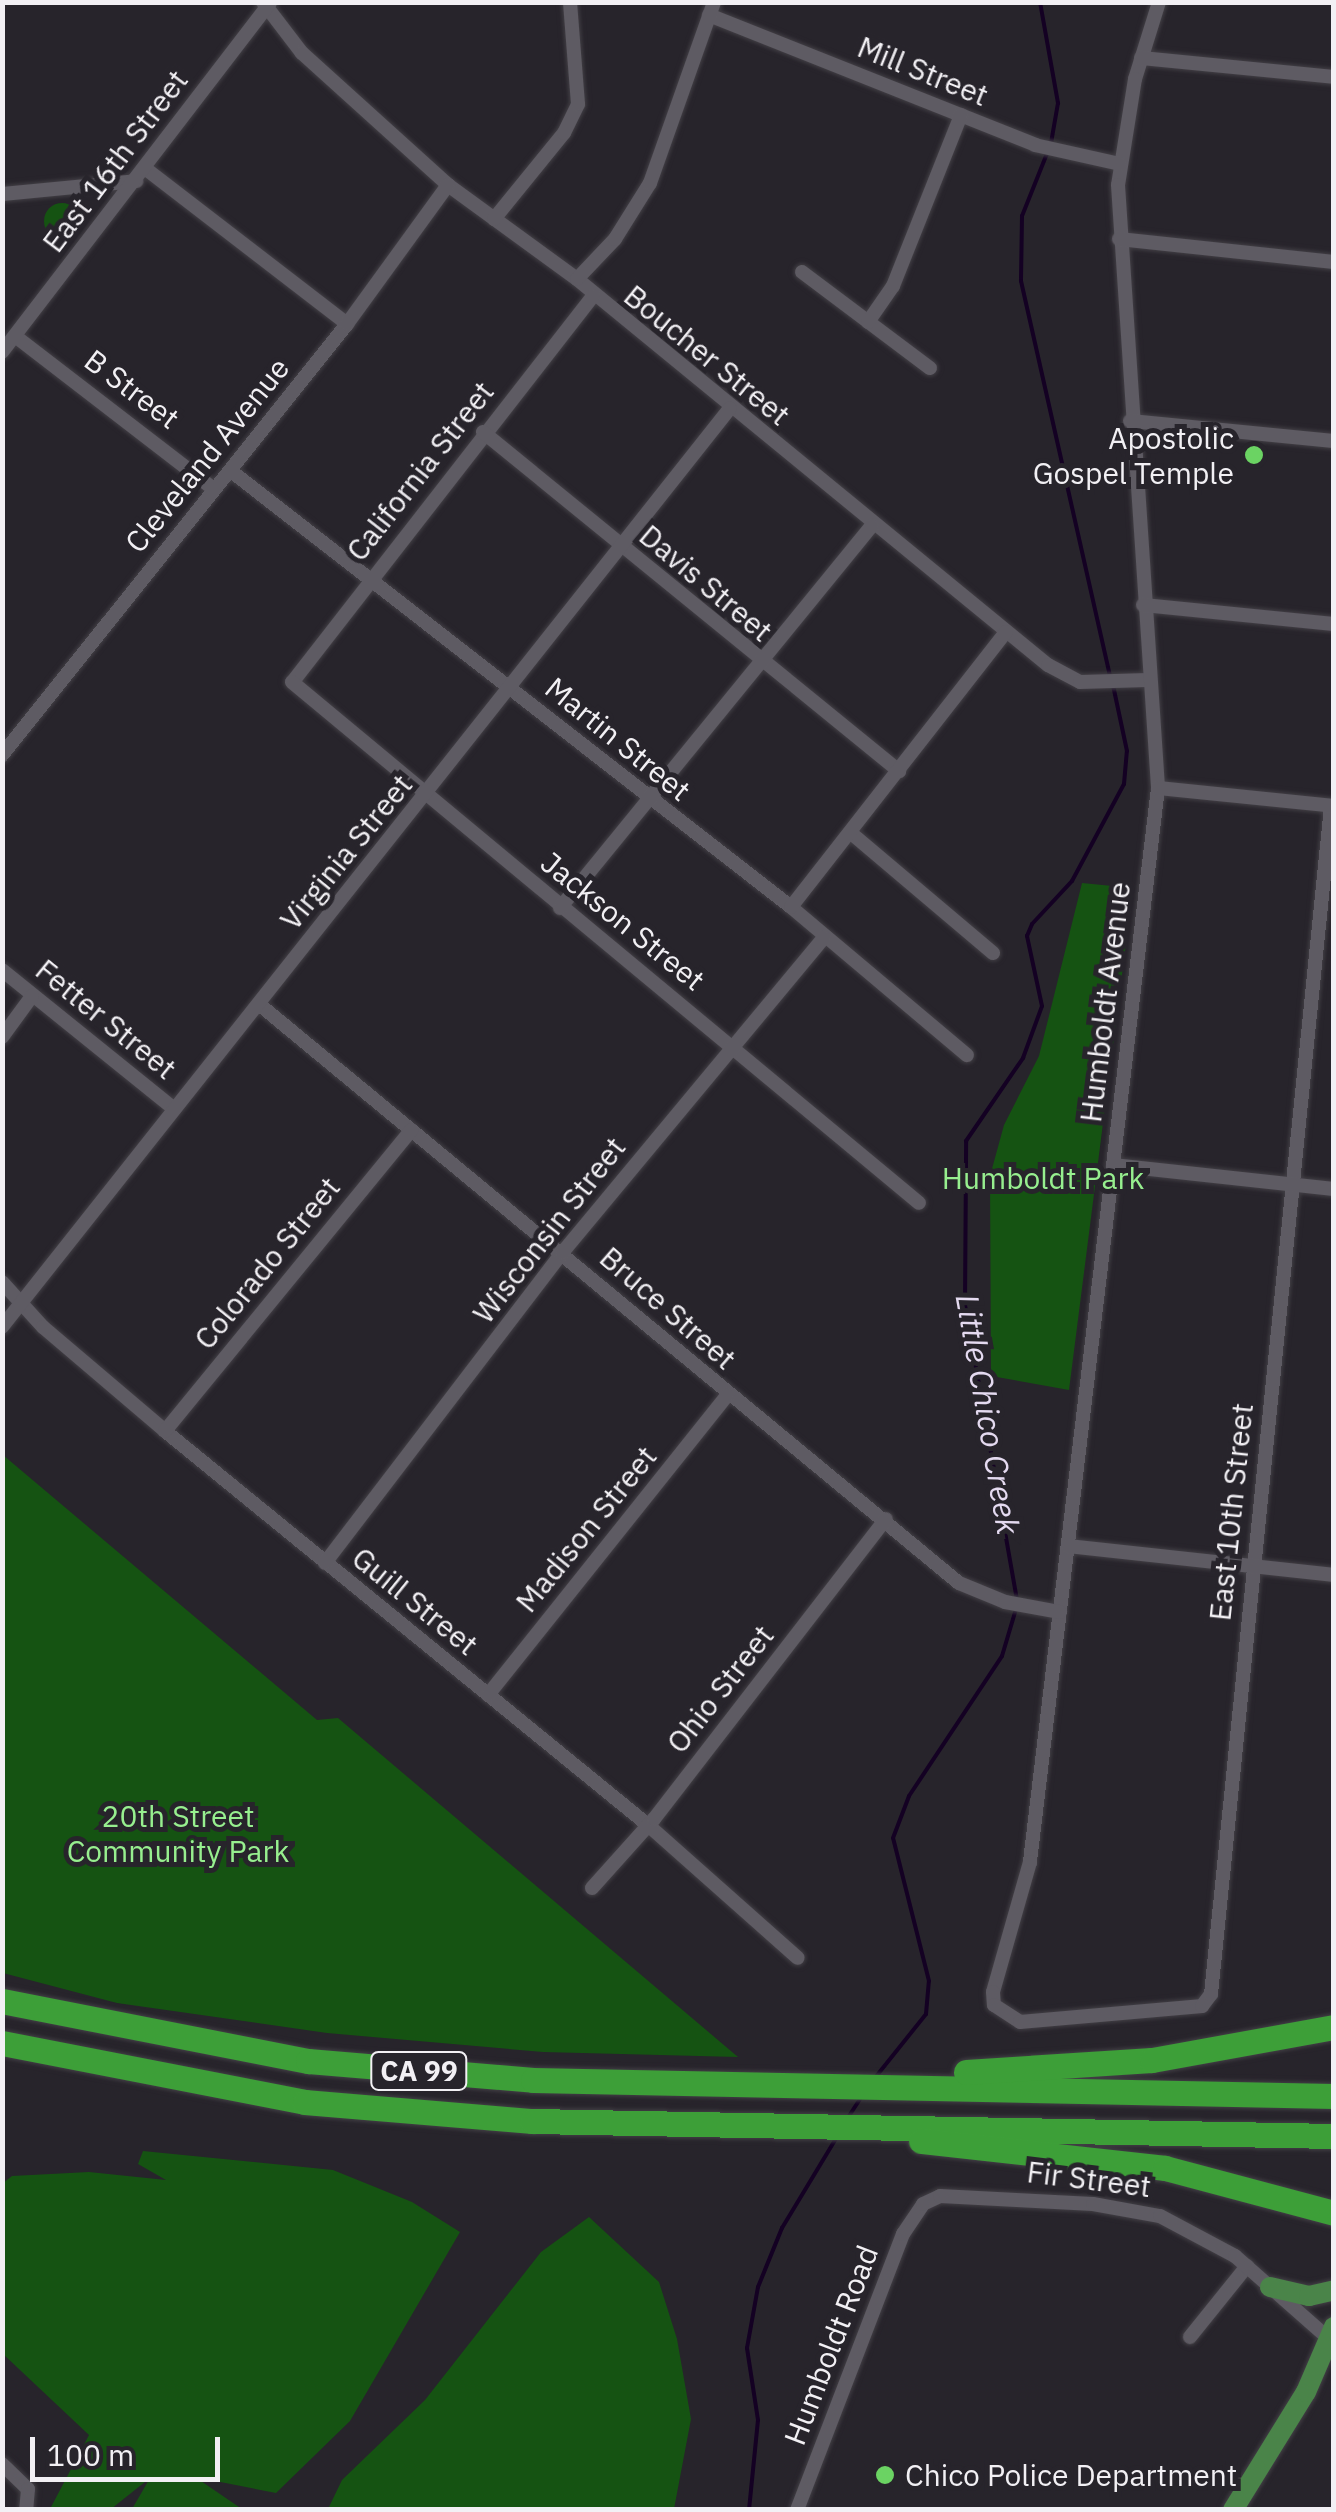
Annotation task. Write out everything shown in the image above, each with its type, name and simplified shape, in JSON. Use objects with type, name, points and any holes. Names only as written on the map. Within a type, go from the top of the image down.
[{"type":"highway","name":"CA 99","points":[[2,2001],[308,2061],[532,2080],[842,2084],[904,2080],[1328,2096]]},
{"type":"highway","points":[[1230,2046],[1334,2012]]},
{"type":"highway","points":[[904,2080],[1152,2060],[1334,2026]]},
{"type":"highway","name":"CA 99","points":[[2,2043],[306,2102],[532,2121],[1328,2136]]},
{"type":"highway","points":[[876,2126],[897,2138],[1166,2168],[1334,2213]]},
{"type":"main road","points":[[1270,2287],[1309,2296],[1334,2290]]},
{"type":"main road","points":[[1234,2510],[1306,2392],[1331,2332]]},
{"type":"street","points":[[494,218],[564,134],[578,104],[570,2]]},
{"type":"street","name":"Humboldt Avenue","points":[[994,2005],[1030,1862],[1158,788],[1119,239],[1120,164],[1140,58],[1158,2]]},
{"type":"street","name":"Boucher Street","points":[[266,4],[302,53],[448,185],[577,279],[872,526],[1006,632],[1048,664],[1088,682],[1148,680]]},
{"type":"street","name":"East 16th Street","points":[[2,352],[141,175],[266,4]]},
{"type":"street","points":[[577,279],[615,238],[650,183],[711,9]]},
{"type":"street","name":"Mill Street","points":[[711,9],[1034,145],[1120,164]]},
{"type":"street","points":[[1140,58],[1334,77]]},
{"type":"street","points":[[868,322],[894,286],[961,116]]},
{"type":"street","points":[[2,194],[141,175],[348,324]]},
{"type":"street","name":"Cleveland Avenue","points":[[2,756],[348,324],[448,185]]},
{"type":"street","points":[[1119,239],[1334,262]]},
{"type":"street","points":[[802,272],[930,368]]},
{"type":"street","name":"California Street","points":[[292,682],[482,432],[593,296]]},
{"type":"street","name":"B Street","points":[[16,336],[214,488]]},
{"type":"street","name":"Virginia Street","points":[[2,1327],[730,408]]},
{"type":"street","points":[[1130,420],[1334,441]]},
{"type":"street","name":"Davis Street","points":[[482,432],[756,661],[898,771]]},
{"type":"street","name":"Martin Street","points":[[231,471],[370,582],[512,687],[647,802],[790,907],[967,1055]]},
{"type":"street","points":[[560,908],[756,661],[872,526]]},
{"type":"street","points":[[1142,605],[1334,624]]},
{"type":"street","points":[[790,907],[1006,632]]},
{"type":"street","name":"Jackson Street","points":[[292,682],[918,1203]]},
{"type":"street","points":[[1158,788],[1332,806]]},
{"type":"street","name":"East 10th Street","points":[[994,2005],[1006,2017],[1035,2024],[1202,2006],[1211,1994],[1332,806]]},
{"type":"street","points":[[851,832],[993,953]]},
{"type":"street","name":"Wisconsin Street","points":[[325,1563],[562,1253],[824,937]]},
{"type":"street","name":"Fetter Street","points":[[2,970],[174,1109]]},
{"type":"street","points":[[2,1037],[32,996]]},
{"type":"street","name":"Bruce Street","points":[[260,1005],[562,1253],[727,1396],[886,1519],[959,1584],[1005,1602],[1060,1612]]},
{"type":"street","name":"Colorado Street","points":[[166,1431],[411,1130]]},
{"type":"street","points":[[1112,1165],[1334,1190]]},
{"type":"street","name":"Guill Street","points":[[2,1282],[44,1327],[166,1431],[648,1825],[798,1958]]},
{"type":"street","name":"Madison Street","points":[[488,1696],[727,1396]]},
{"type":"street","name":"Ohio Street","points":[[592,1888],[648,1825],[886,1519]]},
{"type":"street","points":[[1068,1546],[1334,1575]]},
{"type":"street","name":"Fir Street","points":[[922,2204],[962,2193],[1130,2208],[1185,2225],[1331,2332]]},
{"type":"street","name":"Humboldt Road","points":[[797,2510],[903,2234],[922,2204]]},
{"type":"street","points":[[1190,2337],[1246,2266]]},
{"type":"street","points":[[2,2464],[28,2489],[28,2505]]},
{"type":"green space","points":[[62,203],[74,209],[80,221],[74,233],[62,239],[50,233],[44,221],[50,209]]},
{"type":"green space","name":"Humboldt Park","points":[[1082,883],[1133,888],[1069,1390],[991,1376],[990,1176],[1004,1125],[1039,1056]]},
{"type":"green space","name":"20th Street Community Park","points":[[3,1455],[317,1720],[338,1718],[738,2057],[543,2052],[327,2033],[117,2003],[3,1973]]},
{"type":"green space","points":[[143,2151],[333,2170],[412,2202],[460,2232],[350,2421],[276,2493],[195,2477],[242,2509],[132,2509],[150,2478],[111,2509],[50,2509],[89,2435],[3,2354],[3,2183],[12,2176],[89,2172],[166,2180],[138,2164]]},
{"type":"green space","points":[[589,2217],[659,2282],[677,2339],[691,2419],[674,2509],[328,2509],[342,2480],[425,2400],[541,2252]]},
{"type":"waterway","name":"Little Chico Creek","points":[[1040,2],[1058,103],[1051,143]]},
{"type":"waterway","name":"Little Chico Creek","points":[[1048,151],[1022,216],[1021,281],[1110,676]]},
{"type":"waterway","name":"Little Chico Creek","points":[[1017,1600],[965,1304],[966,1141],[1023,1058],[1042,1006],[1027,936],[1032,924],[1072,881],[1124,784],[1127,751],[1113,685]]},
{"type":"waterway","name":"Little Chico Creek","points":[[874,2079],[926,2014],[929,1981],[893,1838],[909,1796],[1002,1656],[1016,1609]]},
{"type":"waterway","name":"Little Chico Creek","points":[[849,2116],[860,2099]]},
{"type":"waterway","name":"Little Chico Creek","points":[[749,2510],[758,2420],[747,2348],[758,2287],[782,2228],[837,2137]]},
{"type":"place","name":"Apostolic Gospel Temple","points":[[1254,455]]},
{"type":"place","name":"Chico Police Department","points":[[885,2475]]}]
